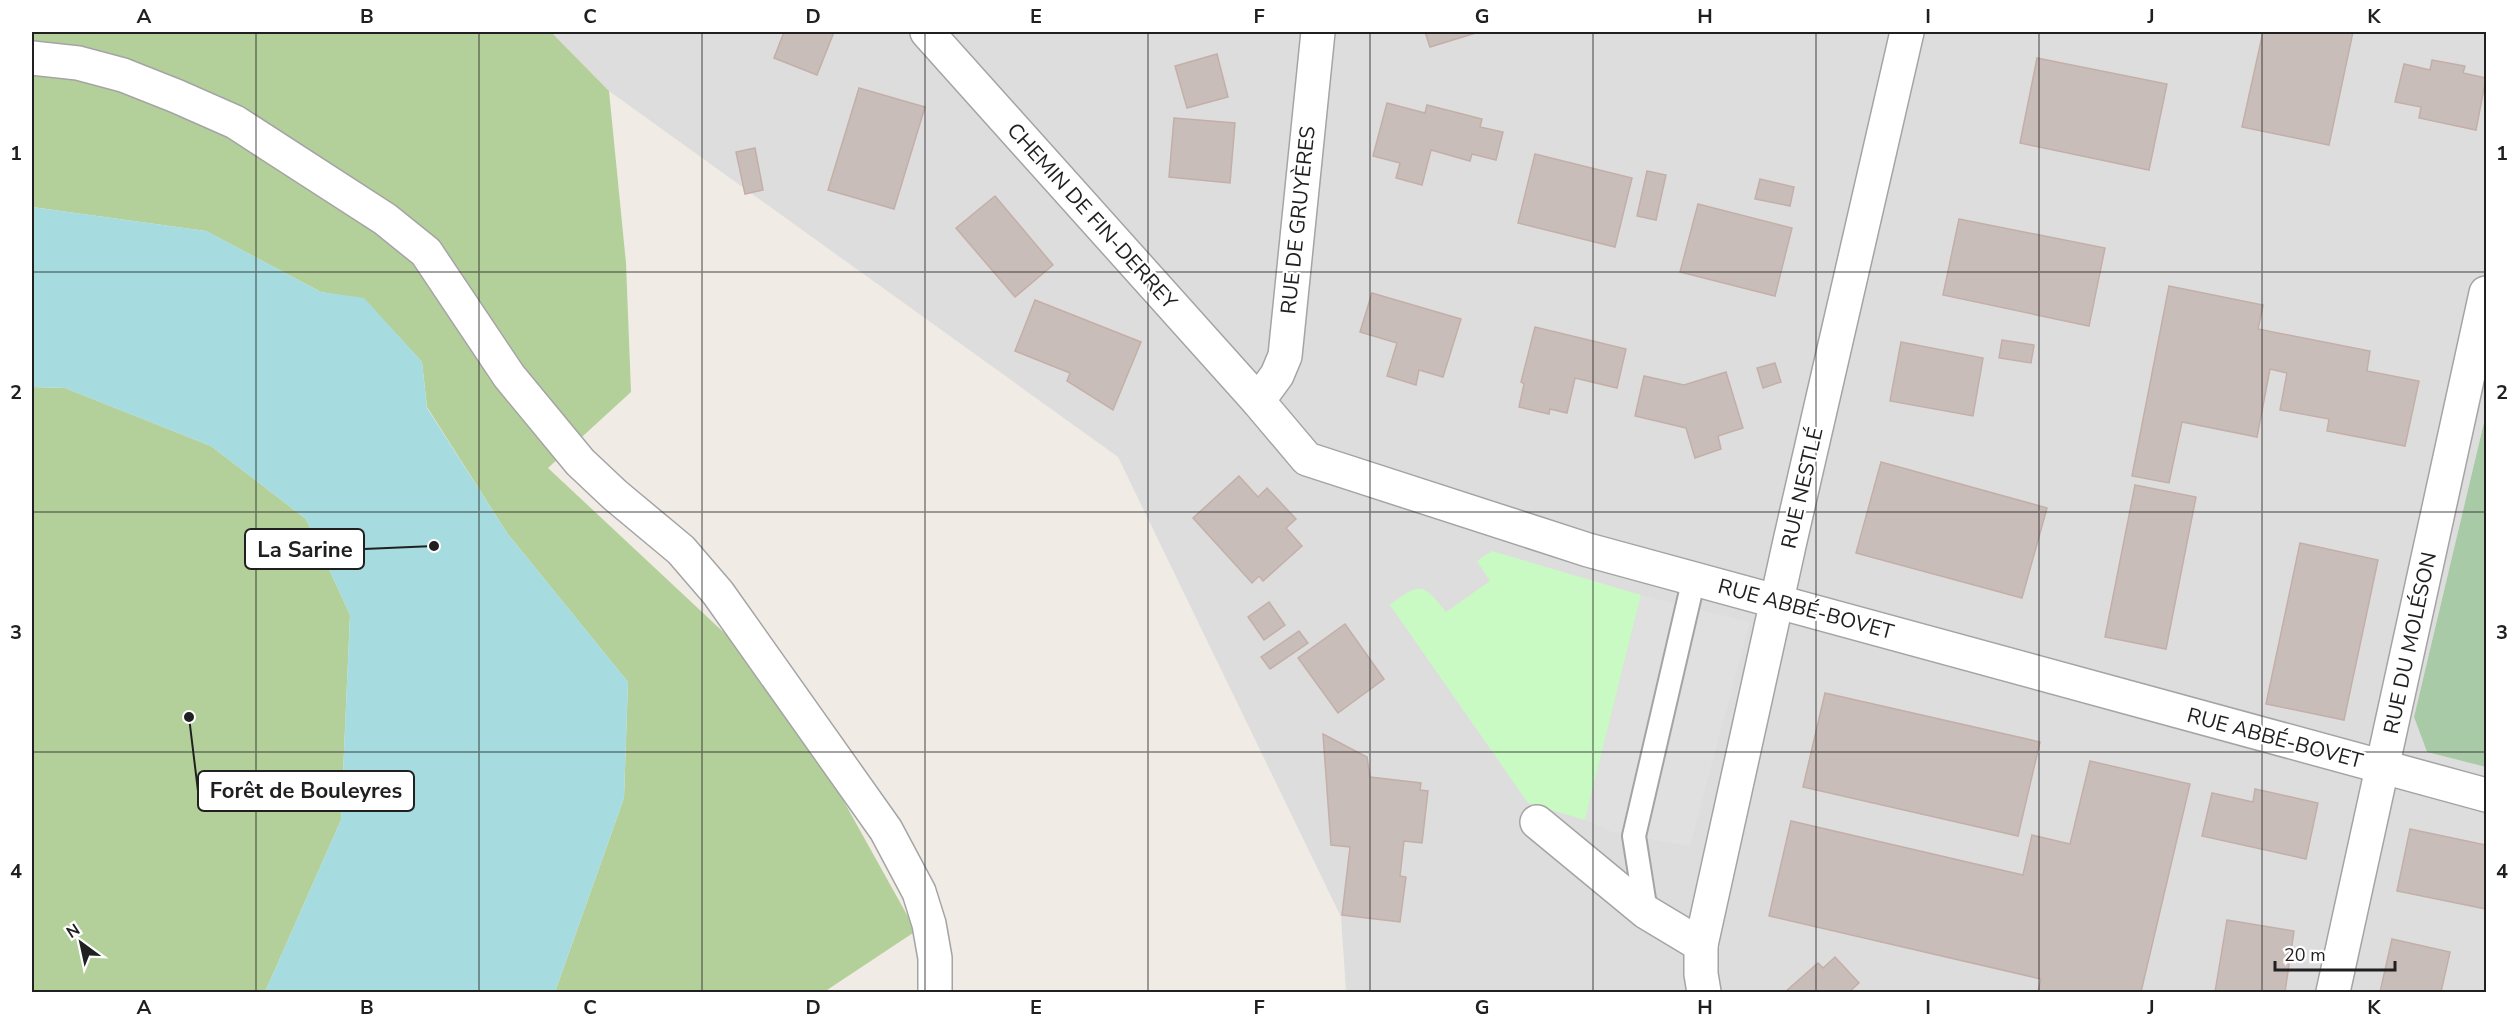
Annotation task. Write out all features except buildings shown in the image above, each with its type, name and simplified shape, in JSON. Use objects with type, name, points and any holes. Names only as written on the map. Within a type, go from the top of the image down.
[{"type":"street","name":"CHEMIN DE FIN-DERREY","points":[[927,32],[1258,400]]},
{"type":"street","name":"RUE DE GRUYÈRES","points":[[1258,400],[1277,375],[1285,356],[1318,32]]},
{"type":"street","name":"RUE NESTLÉ","points":[[1704,993],[1701,974],[1701,945],[1776,601],[1907,32]]},
{"type":"street","points":[[32,58],[78,63],[123,75],[235,122],[385,219],[426,252],[509,376],[543,419],[594,475],[681,550],[718,593],[886,830],[919,891],[926,913],[935,958],[935,993]]},
{"type":"street","name":"RUE DU MOLÉSON","points":[[2333,993],[2487,293]]},
{"type":"street","name":"RUE ABBÉ-BOVET","points":[[1258,400],[1306,459],[1588,550],[2487,795]]},
{"type":"street","points":[[1537,822],[1646,912],[1701,945]]},
{"type":"lane","points":[[1646,912],[1634,836],[1694,578]]},
{"type":"shaded area","points":[[551,32],[2486,32],[2486,414],[2414,717],[2427,752],[2486,767],[2486,992],[1346,992],[1341,917],[1118,457],[609,91]]},
{"type":"shaded area","points":[[1641,595],[1750,622],[1690,846],[1612,832],[1585,820]]},
{"type":"green space","points":[[32,32],[551,32],[609,91],[626,263],[631,392],[548,468],[778,683],[916,931],[824,992],[555,992],[624,798],[628,682],[507,533],[427,407],[422,362],[364,299],[321,292],[206,231],[32,207]]},
{"type":"green space","points":[[32,387],[65,388],[211,446],[306,519],[350,615],[341,820],[265,992],[32,992]]},
{"type":"green space","points":[[2486,414],[2486,767],[2427,752],[2414,717]]},
{"type":"green space","points":[[1492,551],[1641,595],[1585,820],[1528,803],[1390,605],[1409,592],[1421,589],[1432,596],[1446,612],[1490,581],[1477,561]]},
{"type":"water","points":[[32,207],[206,231],[321,292],[364,298],[422,362],[427,408],[507,533],[628,682],[624,798],[555,992],[265,992],[341,820],[350,615],[306,519],[211,446],[65,388],[32,387]]},
{"type":"place","name":"La Sarine","points":[[434,546]]},
{"type":"place","name":"Forêt de Bouleyres","points":[[189,717]]}]
